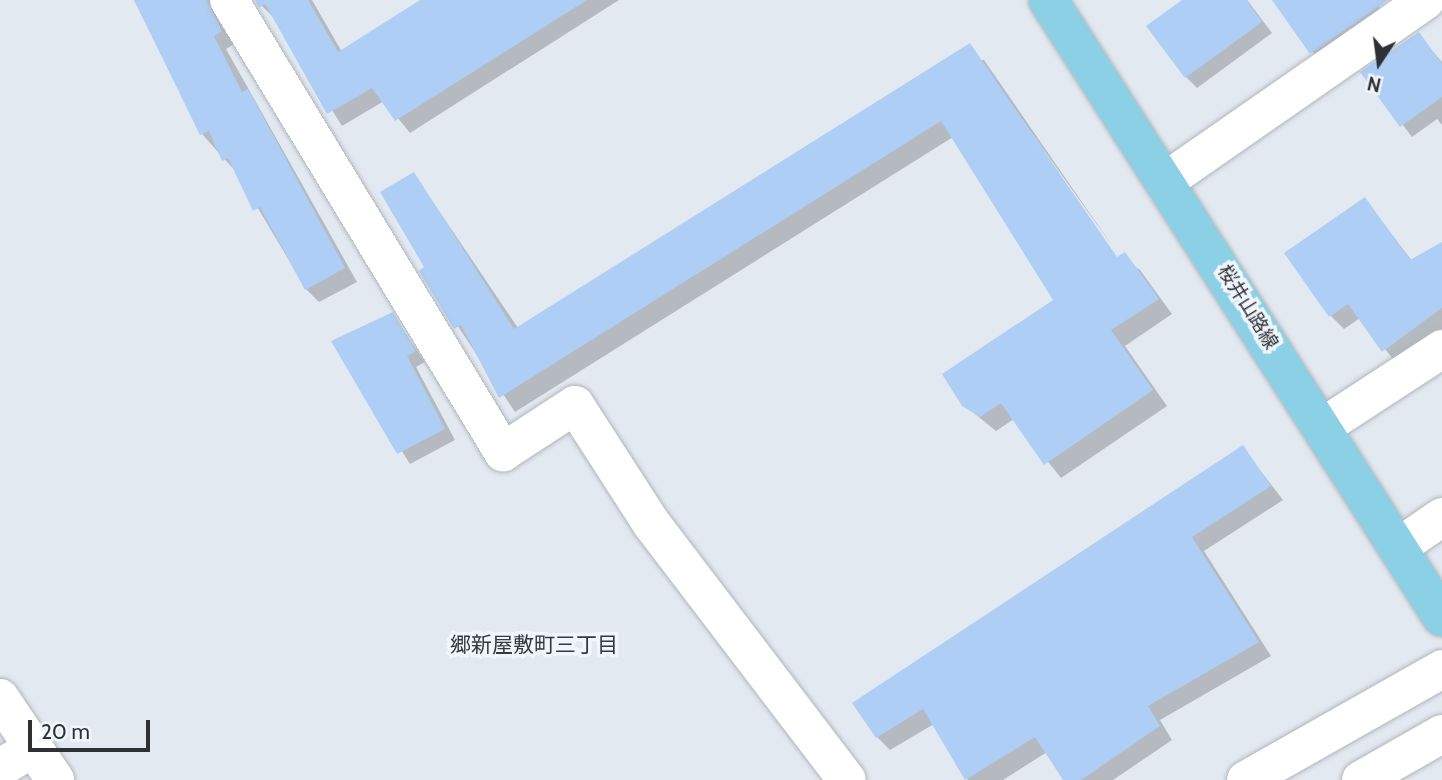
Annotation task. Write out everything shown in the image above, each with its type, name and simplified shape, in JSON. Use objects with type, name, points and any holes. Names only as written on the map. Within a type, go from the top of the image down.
[{"type":"main road","name":"桜井山路線","points":[[1048,0],[1167,180],[1400,546],[1442,617]]},
{"type":"street","points":[[229,0],[503,452],[576,405],[651,523],[847,780]]},
{"type":"street","points":[[1167,180],[1426,0]]},
{"type":"street","points":[[1324,426],[1442,349]]},
{"type":"street","points":[[1400,546],[1442,517]]},
{"type":"street","points":[[1246,780],[1442,669]]},
{"type":"street","points":[[0,698],[55,780]]},
{"type":"street","points":[[1361,780],[1442,734]]},
{"type":"street","points":[[0,768],[33,748]]},
{"type":"building","points":[[134,0],[207,0],[222,31],[214,36],[242,92],[248,89],[345,268],[305,290],[260,207],[253,211],[228,158],[222,161],[209,131],[200,135]]},
{"type":"building","points":[[255,0],[308,0],[338,52],[420,0],[587,0],[395,121],[372,88],[327,114],[265,4],[259,8]]},
{"type":"building","points":[[1182,0],[1246,0],[1262,22],[1185,78],[1146,26]]},
{"type":"building","points":[[1272,0],[1388,0],[1310,54]]},
{"type":"building","points":[[1419,32],[1442,64],[1442,97],[1400,127],[1360,72]]},
{"type":"building","points":[[970,43],[1117,257],[1125,252],[1159,299],[1111,330],[1153,390],[1044,465],[1001,403],[980,417],[962,406],[942,374],[1053,300],[941,121],[499,398],[461,325],[454,329],[419,271],[424,267],[380,192],[414,172],[514,329]]},
{"type":"building","points":[[1365,197],[1410,260],[1442,242],[1442,308],[1382,352],[1348,304],[1329,317],[1284,253]]},
{"type":"building","points":[[393,312],[416,351],[407,356],[445,429],[397,454],[331,341]]},
{"type":"building","points":[[1243,445],[1271,486],[1192,537],[1259,642],[1148,706],[1160,726],[1081,780],[1063,780],[1035,737],[965,780],[923,709],[876,738],[852,703]]},
{"type":"district","name":"郷新屋敷町三丁目","points":[[534,645]]}]
